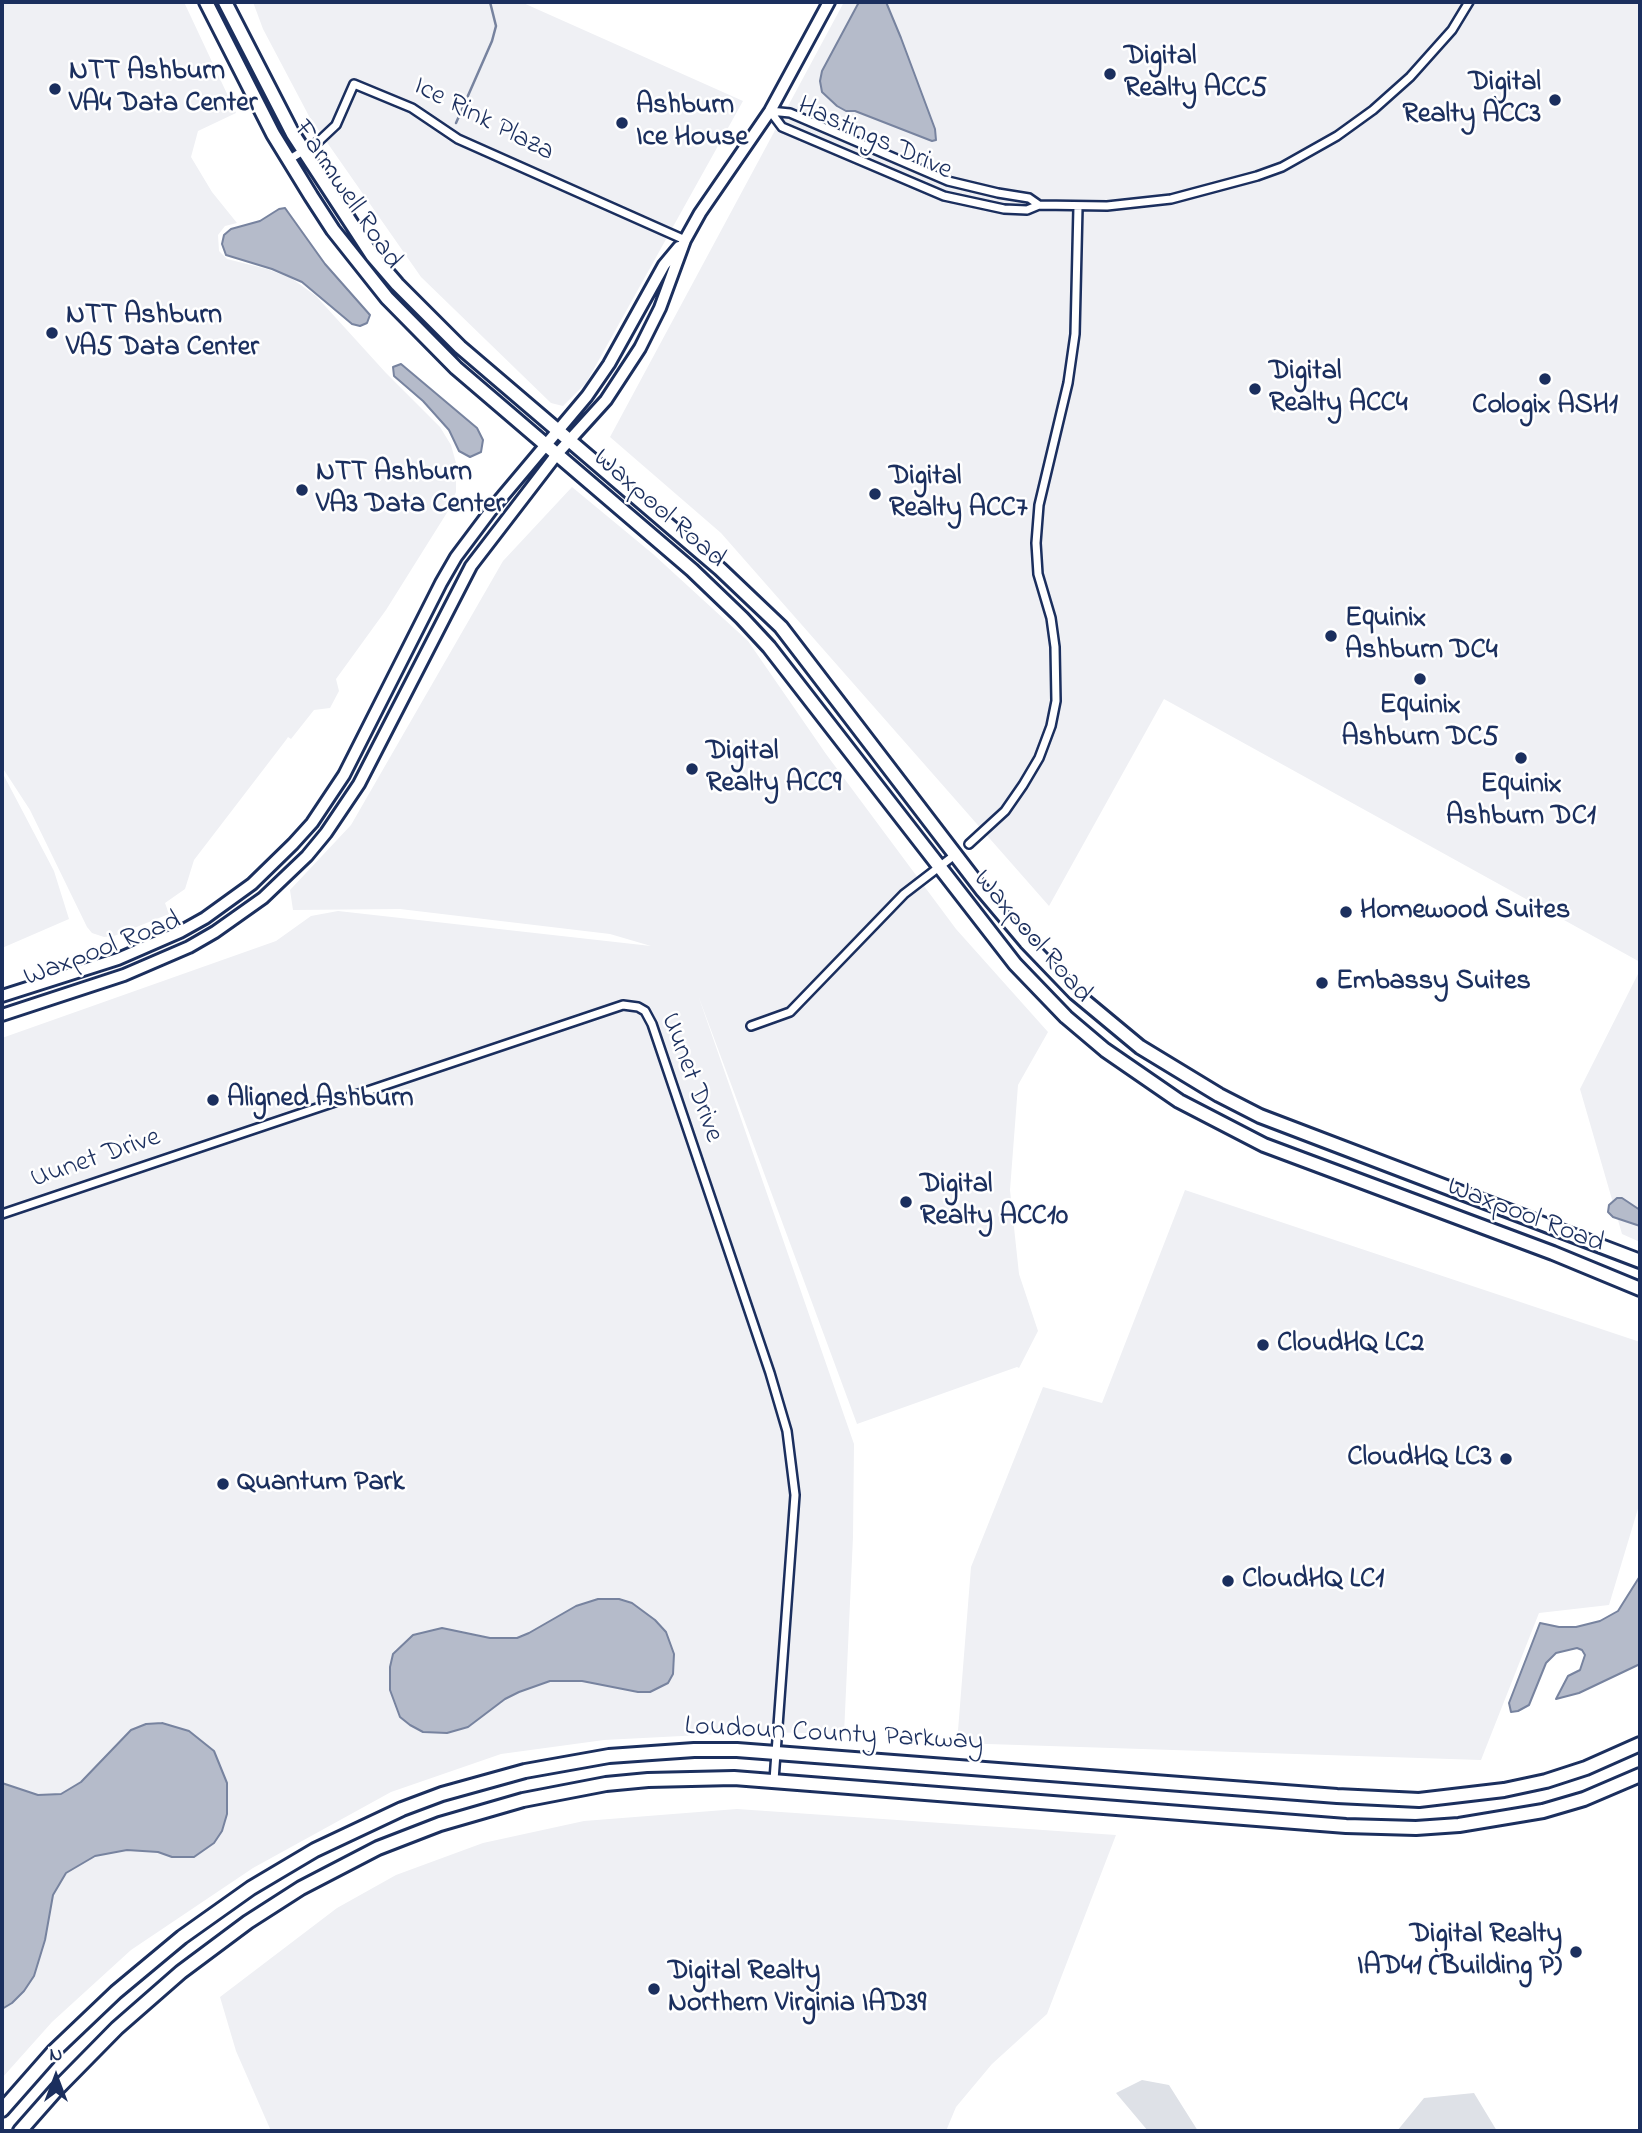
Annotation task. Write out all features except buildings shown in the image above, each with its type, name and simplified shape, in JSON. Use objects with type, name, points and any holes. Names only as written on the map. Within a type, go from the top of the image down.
[{"type":"main road","name":"Farmwell Road","points":[[206,2],[273,134],[333,230],[387,298],[456,368],[546,445]]},
{"type":"main road","name":"Farmwell Road","points":[[225,2],[293,134],[372,255],[460,347],[564,436]]},
{"type":"main road","points":[[564,436],[606,400],[640,348],[660,308],[685,240],[700,213],[770,111],[829,2]]},
{"type":"main road","points":[[564,436],[609,364],[664,265],[685,240]]},
{"type":"main road","name":"Waxpool Road","points":[[2,996],[118,959],[157,943],[205,918],[273,865],[312,822],[344,775],[456,557],[546,445],[564,436]]},
{"type":"main road","name":"Waxpool Road","points":[[2,1015],[124,975],[189,947],[240,916],[286,877],[326,833],[359,784],[471,566],[557,454],[564,436]]},
{"type":"main road","name":"Waxpool Road","points":[[564,436],[720,569],[781,627],[983,891],[1055,974],[1140,1046],[1175,1069],[1260,1116],[1640,1261]]},
{"type":"main road","name":"Waxpool Road","points":[[546,445],[692,570],[743,618],[769,647],[1014,964],[1050,1003],[1105,1051],[1179,1101],[1264,1145],[1553,1253],[1640,1289]]},
{"type":"main road","name":"Loudoun County Parkway","points":[[2,2110],[85,2021],[173,1944],[251,1888],[351,1831],[442,1794],[566,1762],[694,1750],[776,1751],[1337,1797],[1419,1800],[1461,1797],[1546,1781],[1586,1768],[1640,1744]]},
{"type":"main road","name":"Loudoun County Parkway","points":[[20,2131],[102,2042],[181,1972],[281,1900],[378,1848],[481,1811],[564,1791],[648,1780],[774,1780],[1336,1825],[1416,1828],[1470,1823],[1543,1811],[1584,1799],[1640,1775]]},
{"type":"street","name":"Hastings Drive","points":[[770,111],[782,127],[944,196],[1020,210],[1039,205],[1078,207],[1135,204],[1198,193],[1257,176],[1310,152],[1363,118],[1410,77],[1452,30],[1469,2]]},
{"type":"street","name":"Ice Rink Plaza","points":[[290,159],[319,141],[336,125],[354,84],[412,108],[458,139],[685,240]]},
{"type":"street","name":"Hastings Drive","points":[[770,111],[790,113],[948,181],[1029,198],[1039,205]]},
{"type":"street","points":[[970,844],[1005,811],[1023,785],[1039,758],[1051,726],[1056,701],[1055,647],[1051,618],[1038,574],[1036,525],[1070,366],[1077,301],[1078,207]]},
{"type":"street","points":[[751,1026],[790,1012],[904,894],[956,854]]},
{"type":"street","name":"Uunet Drive","points":[[2,1214],[612,1008],[630,1005],[645,1012],[652,1024],[788,1431],[794,1494],[774,1780]]},
{"type":"shaded area","points":[[2,2],[184,2],[236,113],[198,131],[191,157],[212,192],[237,223],[225,226],[218,235],[219,251],[227,259],[291,278],[316,296],[440,427],[451,445],[456,463],[456,492],[448,511],[386,610],[336,679],[339,691],[330,708],[314,710],[291,739],[288,737],[194,860],[185,889],[165,903],[169,914],[114,936],[104,937],[92,933],[87,927],[30,810],[2,767]]},
{"type":"shaded area","points":[[253,2],[521,2],[743,101],[586,383],[563,406],[551,403],[421,277],[310,118],[263,29]]},
{"type":"shaded area","points":[[844,2],[1640,2],[1640,962],[1164,699],[1049,906],[721,533],[610,437]]},
{"type":"shaded area","points":[[572,487],[653,554],[748,641],[826,754],[956,929],[1048,1032],[1018,1085],[1010,1190],[1019,1274],[1038,1331],[1019,1368],[857,1424],[698,995],[854,1444],[853,1537],[844,1734],[760,1732],[604,1740],[501,1754],[391,1792],[253,1868],[131,1950],[52,2022],[2,2078],[2,1038],[276,941],[311,916],[338,911],[651,946],[610,934],[400,909],[293,910],[290,890],[351,825],[503,561]]},
{"type":"shaded area","points":[[2,772],[54,871],[69,919],[2,948]]},
{"type":"shaded area","points":[[1640,970],[1640,1242],[1622,1234],[1580,1089]]},
{"type":"shaded area","points":[[1185,1190],[1640,1342],[1640,1502],[1609,1605],[1539,1613],[1481,1760],[957,1743],[971,1567],[1043,1387],[1102,1403]]},
{"type":"shaded area","points":[[737,1809],[1116,1835],[1047,2014],[992,2064],[956,2107],[946,2131],[271,2131],[236,2051],[220,1997],[337,1908],[396,1875],[483,1843],[584,1821]]},
{"type":"shaded area","points":[[1142,2080],[1169,2085],[1198,2131],[1148,2131],[1116,2093]]},
{"type":"shaded area","points":[[1474,2093],[1497,2131],[1397,2131],[1424,2098]]},
{"type":"water","points":[[859,2],[886,2],[935,129],[936,140],[932,141],[855,111],[846,111],[822,92],[822,71]]},
{"type":"water","points":[[285,208],[325,264],[370,315],[367,323],[360,326],[352,324],[302,282],[272,269],[226,255],[222,244],[224,235],[231,229],[260,221]]},
{"type":"water","points":[[401,364],[477,428],[483,440],[481,452],[470,457],[459,451],[449,430],[423,401],[394,376],[393,367]]},
{"type":"water","points":[[1617,1198],[1622,1198],[1640,1210],[1640,1226],[1613,1217],[1608,1212],[1609,1205]]},
{"type":"water","points":[[1640,1576],[1640,1664],[1579,1693],[1556,1699],[1568,1676],[1580,1670],[1585,1655],[1577,1648],[1556,1653],[1546,1663],[1529,1705],[1511,1712],[1509,1703],[1540,1623],[1576,1627],[1600,1621],[1618,1611]]},
{"type":"water","points":[[598,1599],[619,1599],[632,1603],[666,1632],[674,1654],[673,1674],[668,1683],[650,1692],[638,1692],[582,1681],[550,1681],[505,1699],[468,1727],[447,1733],[423,1732],[400,1717],[390,1690],[390,1667],[393,1654],[413,1635],[442,1628],[490,1638],[517,1638],[576,1606]]},
{"type":"water","points":[[162,1723],[189,1731],[214,1751],[227,1783],[227,1814],[222,1831],[214,1843],[194,1857],[172,1857],[158,1852],[127,1850],[95,1856],[66,1873],[53,1895],[45,1940],[34,1976],[24,1991],[2,2009],[2,1783],[38,1795],[61,1794],[81,1782],[131,1730],[146,1724]]},
{"type":"waterway","points":[[456,123],[492,41],[496,26],[490,2]]},
{"type":"place","name":"Digital Realty ACC5","points":[[1110,74]]},
{"type":"place","name":"NTT Ashburn VA4 Data Center","points":[[55,89]]},
{"type":"place","name":"Digital Realty ACC3","points":[[1555,100]]},
{"type":"place","name":"Ashburn Ice House","points":[[622,123]]},
{"type":"place","name":"NTT Ashburn VA5 Data Center","points":[[52,333]]},
{"type":"place","name":"Cologix ASH1","points":[[1545,379]]},
{"type":"place","name":"Digital Realty ACC4","points":[[1255,389]]},
{"type":"place","name":"NTT Ashburn VA3 Data Center","points":[[302,490]]},
{"type":"place","name":"Digital Realty ACC7","points":[[875,494]]},
{"type":"place","name":"Equinix Ashburn DC4","points":[[1331,636]]},
{"type":"place","name":"Equinix Ashburn DC5","points":[[1420,679]]},
{"type":"place","name":"Equinix Ashburn DC1","points":[[1521,758]]},
{"type":"place","name":"Digital Realty ACC9","points":[[692,769]]},
{"type":"place","name":"Homewood Suites","points":[[1346,912]]},
{"type":"place","name":"Embassy Suites","points":[[1322,983]]},
{"type":"place","name":"Aligned Ashburn","points":[[213,1100]]},
{"type":"place","name":"Digital Realty ACC10","points":[[906,1202]]},
{"type":"place","name":"CloudHQ LC2","points":[[1263,1345]]},
{"type":"place","name":"CloudHQ LC3","points":[[1506,1459]]},
{"type":"place","name":"Quantum Park","points":[[223,1484]]},
{"type":"place","name":"CloudHQ LC1","points":[[1228,1581]]},
{"type":"place","name":"Digital Realty IAD41 (Building P)","points":[[1576,1952]]},
{"type":"place","name":"Digital Realty Northern Virginia IAD39","points":[[654,1989]]}]
